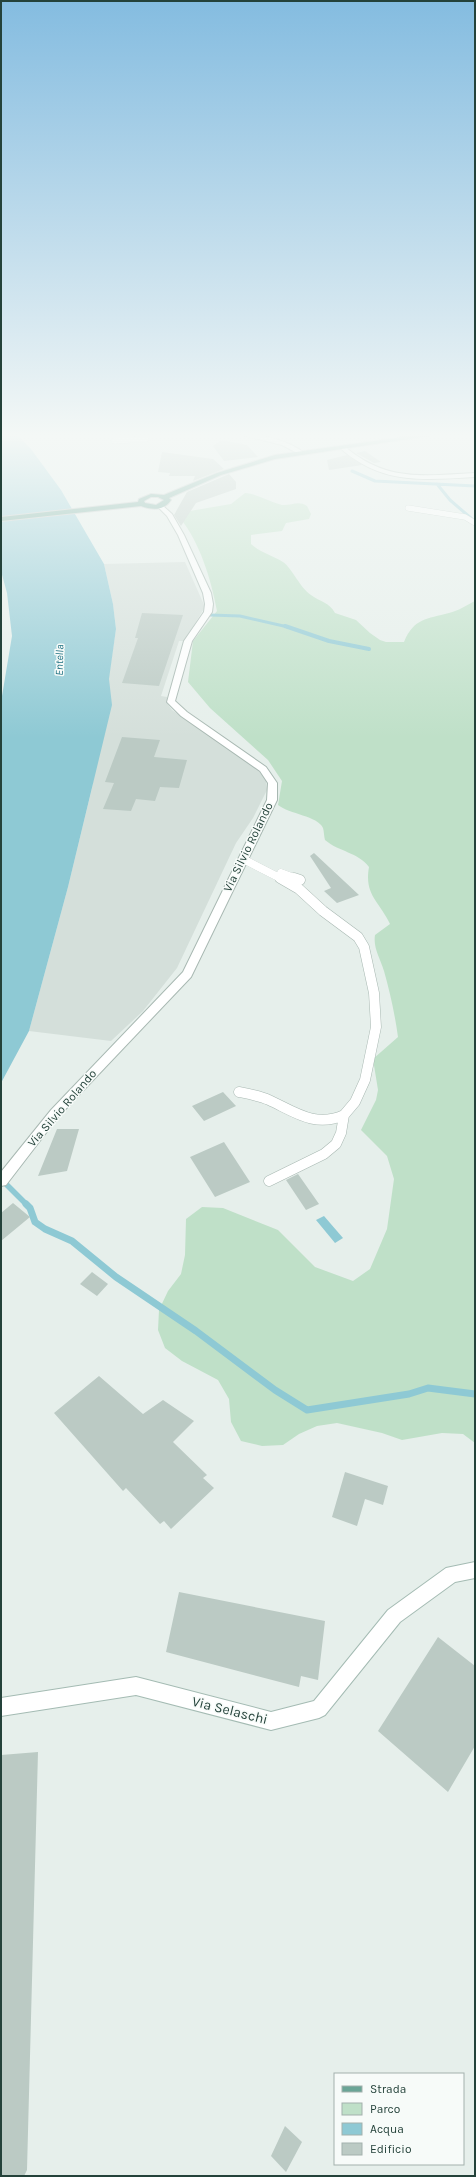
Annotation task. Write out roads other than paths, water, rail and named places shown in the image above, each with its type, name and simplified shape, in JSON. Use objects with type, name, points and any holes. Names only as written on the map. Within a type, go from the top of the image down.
[{"type":"street","name":"Via Silvio Rolando","points":[[1,1180],[54,1113],[187,974],[272,800],[274,786],[271,778],[263,769],[184,714],[171,702],[188,641],[208,612],[209,604],[207,593],[181,535]]},
{"type":"street","name":"Via Selaschi","points":[[1,1707],[136,1686],[271,1721],[319,1709],[394,1616],[452,1574],[475,1570]]},
{"type":"lane","points":[[243,859],[300,880]]},
{"type":"lane","points":[[240,1092],[268,1099],[309,1120],[331,1121],[344,1115],[355,1102],[365,1080],[376,1026],[374,993],[364,947],[358,937],[323,911],[299,889],[264,868]]},
{"type":"lane","points":[[269,1181],[324,1154],[336,1144],[341,1133],[344,1115]]},
{"type":"water","name":"Entella","points":[[1,535],[87,535],[104,564],[113,604],[116,629],[109,679],[112,705],[68,887],[29,1031],[1,1083],[1,702],[12,636],[7,593],[1,571]]},
{"type":"water","points":[[324,1216],[343,1238],[335,1243],[316,1220]]},
{"type":"waterway","points":[[210,615],[240,616],[288,627]]},
{"type":"waterway","points":[[288,627],[329,641],[369,649]]},
{"type":"waterway","points":[[1,1179],[30,1208],[35,1222],[45,1229],[72,1241],[116,1277],[196,1331],[275,1390],[307,1410],[409,1394],[428,1388],[475,1394]]}]
